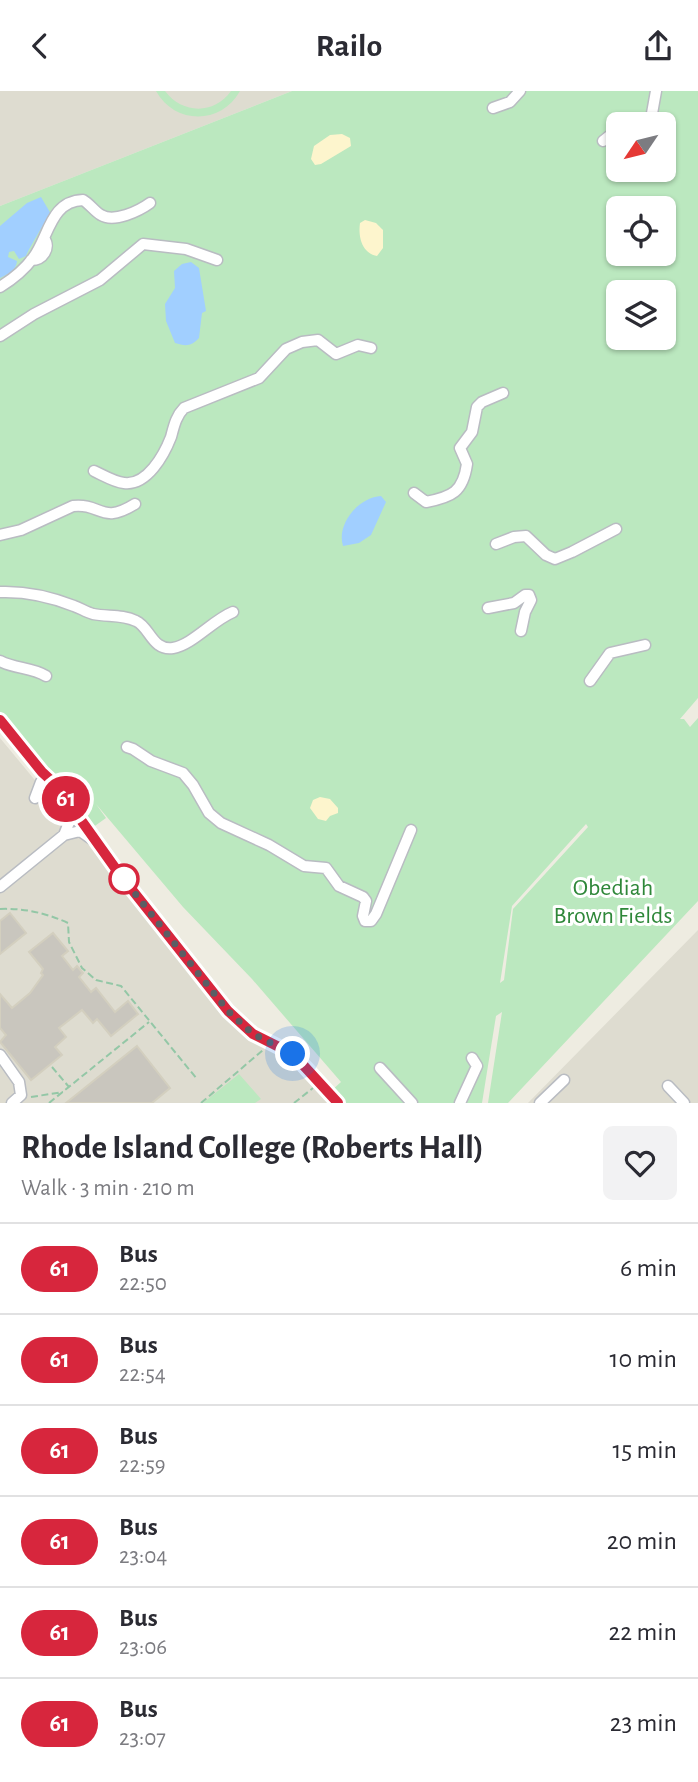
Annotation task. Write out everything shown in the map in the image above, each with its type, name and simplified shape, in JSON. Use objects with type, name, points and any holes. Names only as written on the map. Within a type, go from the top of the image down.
[{"type":"street","points":[[493,108],[510,101],[520,91]]},
{"type":"street","points":[[652,112],[656,91]]},
{"type":"street","points":[[0,287],[15,278],[31,260],[55,214],[76,200],[83,200],[102,216],[111,218],[135,212],[149,203]]},
{"type":"street","points":[[0,337],[34,314],[100,280],[143,244],[186,249],[217,260]]},
{"type":"street","points":[[93,471],[120,483],[134,483],[143,478],[160,459],[178,415],[184,408],[259,378],[289,346],[311,339],[318,340],[336,354],[358,345],[371,348]]},
{"type":"street","points":[[414,493],[426,502],[459,490],[467,464],[460,448],[472,432],[474,412],[482,402],[503,393]]},
{"type":"street","points":[[0,535],[21,530],[73,506],[80,505],[111,514],[135,504]]},
{"type":"street","points":[[496,544],[526,536],[546,555],[555,559],[616,529]]},
{"type":"street","points":[[0,592],[42,594],[91,613],[131,619],[139,622],[156,643],[167,648],[185,644],[219,618],[233,612]]},
{"type":"street","points":[[488,608],[514,603],[529,595],[531,600],[521,631]]},
{"type":"street","points":[[590,681],[610,653],[646,645]]},
{"type":"street","points":[[0,661],[46,676]]},
{"type":"street","points":[[0,720],[45,776],[74,826],[95,840],[228,1011],[253,1034],[293,1054],[338,1103]]},
{"type":"street","points":[[127,747],[133,748],[151,761],[183,773],[209,813],[221,823],[269,845],[304,866],[326,868],[339,886],[366,901],[363,916],[365,921],[371,921],[376,914],[411,830]]},
{"type":"street","points":[[35,798],[45,776]]},
{"type":"street","points":[[0,887],[74,826]]},
{"type":"street","points":[[0,1055],[21,1086],[21,1095],[12,1103]]},
{"type":"street","points":[[460,1103],[477,1066],[471,1058]]},
{"type":"street","points":[[380,1068],[412,1103]]},
{"type":"street","points":[[540,1103],[564,1080]]},
{"type":"street","points":[[668,1086],[684,1103]]},
{"type":"path","points":[[0,909],[31,911],[68,923],[72,951],[82,968],[96,980],[121,986],[197,1079]]},
{"type":"path","points":[[49,1103],[149,1022]]},
{"type":"path","points":[[201,1103],[263,1050]]},
{"type":"path","points":[[52,1067],[69,1087]]},
{"type":"path","points":[[294,1103],[315,1086]]},
{"type":"path","points":[[24,1099],[64,1091]]},
{"type":"shaded area","points":[[0,91],[292,91],[0,206]]},
{"type":"shaded area","points":[[0,738],[121,884],[227,1019],[250,1039],[292,1060],[328,1103],[0,1103]]},
{"type":"shaded area","points":[[698,930],[698,1103],[528,1103]]},
{"type":"green space","points":[[156,91],[165,91],[180,104],[198,109],[216,104],[231,91],[240,91],[222,110],[198,116],[174,110]]},
{"type":"green space","name":"Obediah Brown Fields","points":[[292,91],[698,91],[698,698],[680,719],[684,719],[690,727],[698,718],[698,901],[508,1103],[488,1103],[502,1012],[496,1016],[482,1103],[341,1103],[331,1091],[341,1082],[252,979],[183,907],[96,804],[106,818],[92,828],[83,820],[0,713],[0,206]],"holes":[[[586,824],[588,827],[513,909],[504,980],[500,983],[512,906]]]},
{"type":"green space","points":[[239,1074],[261,1099],[255,1103],[203,1103]]},
{"type":"sand","points":[[342,134],[350,138],[351,146],[315,165],[311,159],[314,146],[330,135]]},
{"type":"sand","points":[[365,220],[376,223],[383,230],[383,248],[377,256],[368,252],[362,244],[360,223]]},
{"type":"sand","points":[[320,797],[330,799],[338,808],[338,813],[326,821],[318,819],[310,808],[313,800]]},
{"type":"water","points":[[41,197],[51,214],[26,256],[19,259],[14,251],[9,252],[8,257],[17,261],[15,267],[0,278],[0,226],[27,203]]},
{"type":"water","points":[[191,262],[199,268],[206,311],[202,313],[199,338],[185,345],[175,343],[166,321],[165,304],[175,288],[174,271],[182,264]]},
{"type":"water","points":[[381,496],[386,502],[371,535],[359,543],[343,546],[343,529],[351,513],[365,501]]},
{"type":"building","points":[[10,913],[26,933],[0,954],[0,921]]},
{"type":"building","points":[[53,933],[68,951],[62,956],[73,970],[77,966],[83,973],[79,977],[91,992],[96,988],[115,1012],[128,1001],[138,1014],[111,1036],[97,1019],[93,1023],[82,1010],[59,1028],[66,1037],[55,1047],[62,1055],[31,1080],[0,1042],[6,1035],[0,1028],[0,994],[12,1008],[30,993],[43,975],[43,969],[29,952]]},
{"type":"building","points":[[137,1046],[170,1088],[152,1103],[66,1103]]},
{"type":"bus line","name":"61","points":[[0,720],[42,772],[54,782],[118,872],[228,1011],[253,1034],[280,1045],[293,1054],[338,1103]]},
{"type":"route","points":[[124,879],[118,872],[243,1027],[293,1054]]}]
